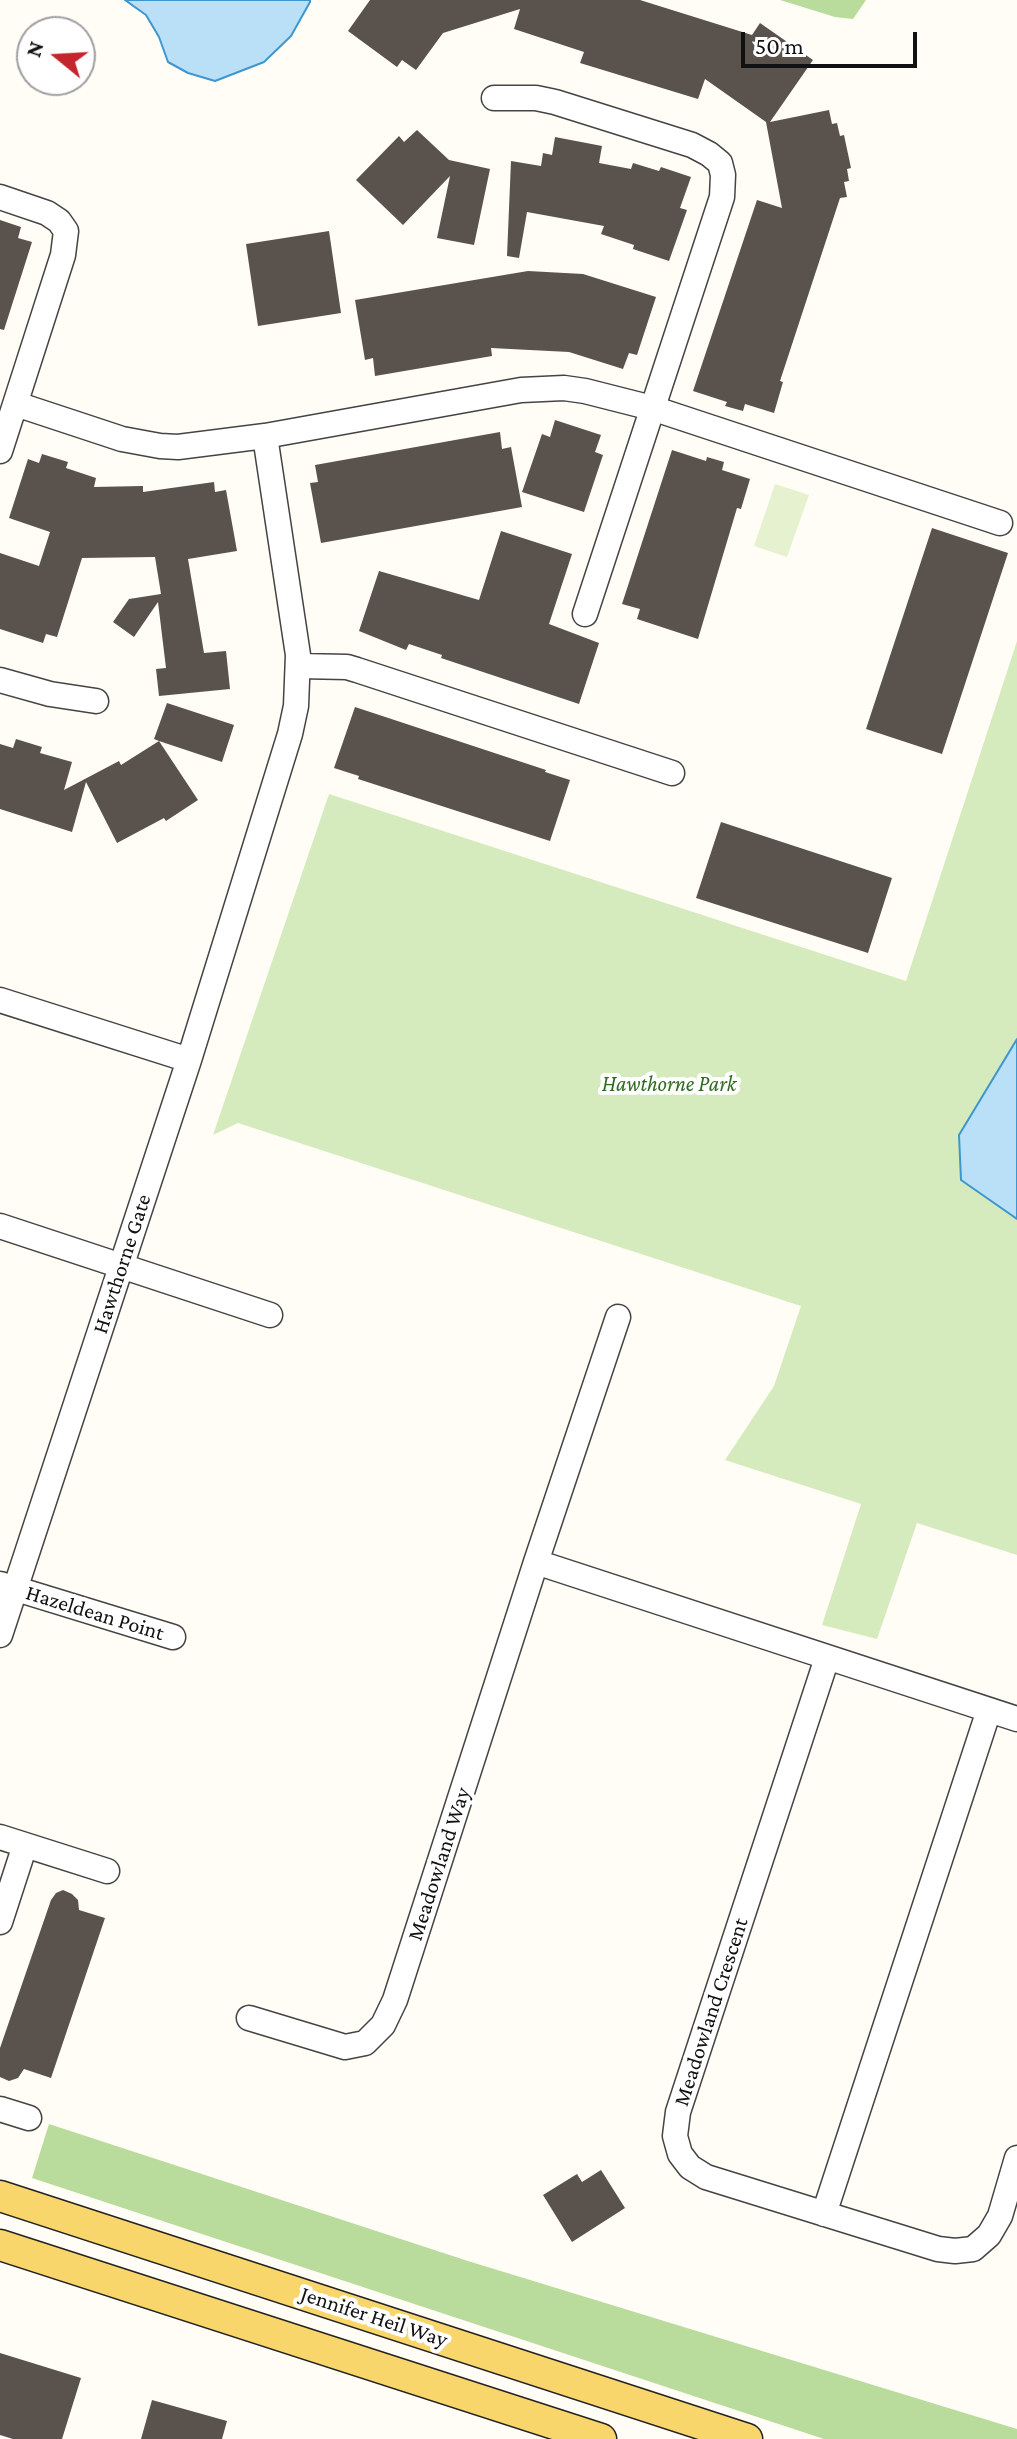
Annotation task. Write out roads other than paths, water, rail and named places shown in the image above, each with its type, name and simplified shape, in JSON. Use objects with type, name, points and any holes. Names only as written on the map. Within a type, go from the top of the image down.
[{"type":"main road","name":"Jennifer Heil Way","points":[[0,2196],[747,2439]]},
{"type":"main road","name":"Jennifer Heil Way","points":[[0,2245],[593,2438]]},
{"type":"street","points":[[494,98],[536,98],[555,102],[692,145],[720,163],[723,175],[722,197],[585,614]]},
{"type":"street","points":[[0,197],[47,213],[59,221],[66,231],[63,255],[0,451]]},
{"type":"street","points":[[16,404],[122,439],[160,446],[201,446],[542,388],[585,391],[652,408],[1000,523]]},
{"type":"street","name":"Hawthorne Gate","points":[[0,1635],[8,1586],[121,1266],[189,1060],[290,734],[299,666],[265,436]]},
{"type":"street","points":[[299,666],[347,667],[672,773]]},
{"type":"street","points":[[0,680],[50,694],[96,701]]},
{"type":"street","points":[[0,1000],[189,1060]]},
{"type":"street","points":[[0,1226],[270,1315]]},
{"type":"street","name":"Meadowland Way","points":[[249,2018],[345,2047],[365,2043],[383,2025],[395,2000],[618,1317]]},
{"type":"street","points":[[536,1562],[1017,1719]]},
{"type":"street","name":"Hazeldean Point","points":[[8,1586],[173,1637]]},
{"type":"street","name":"Meadowland Crescent","points":[[827,1658],[678,2112],[675,2136],[680,2154],[690,2167],[706,2177],[938,2249],[973,2249],[989,2235],[1000,2216],[1017,2158]]},
{"type":"street","points":[[824,2214],[989,1710]]},
{"type":"street","points":[[0,1837],[107,1871]]},
{"type":"street","points":[[0,1922],[25,1845]]},
{"type":"street","points":[[0,2109],[29,2118]]},
{"type":"water","points":[[125,0],[310,2],[291,36],[264,62],[215,81],[188,73],[168,62],[159,37],[146,15]]},
{"type":"water","points":[[1017,1039],[1017,1219],[961,1180],[959,1135]]},
{"type":"park label","name":"Hawthorne Park","points":[[669,1084]]}]
